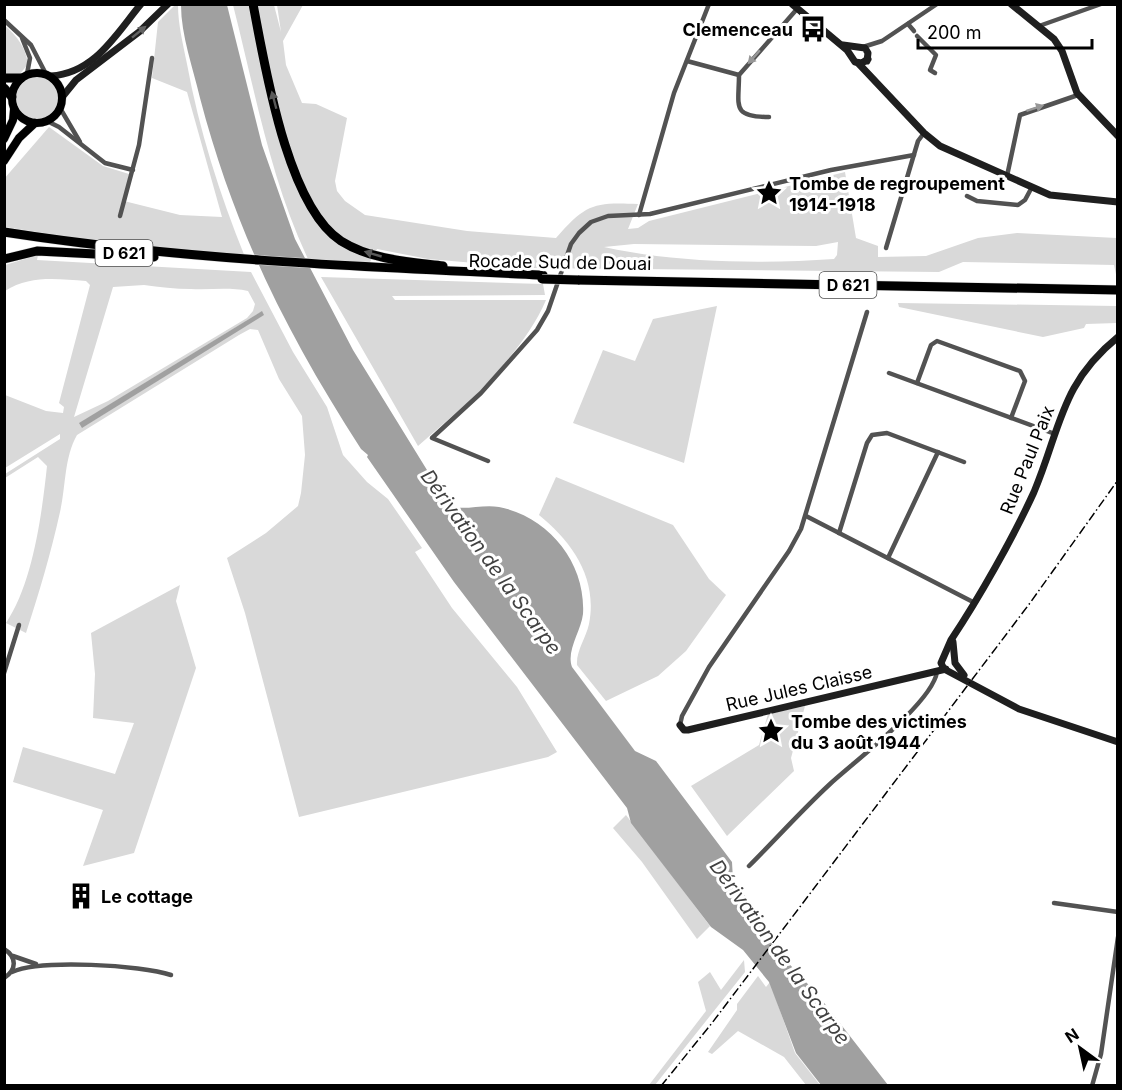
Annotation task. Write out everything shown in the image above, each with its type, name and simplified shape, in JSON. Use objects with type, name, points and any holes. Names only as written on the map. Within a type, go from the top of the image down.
[{"type":"highway","points":[[252,4],[271,88],[290,154],[309,204],[324,227],[346,244],[378,256],[514,274]]},
{"type":"highway","points":[[4,78],[24,76]]},
{"type":"highway","points":[[4,88],[12,97]]},
{"type":"highway","name":"Rocade Sud de Douai","points":[[4,234],[156,256],[321,269],[578,278],[1118,290]]},
{"type":"highway","name":"Rocade Sud de Douai","points":[[4,234],[244,264]]},
{"type":"highway","points":[[4,259],[37,251],[156,256]]},
{"type":"highway","name":"Rocade Sud de Douai","points":[[321,269],[514,274],[543,277]]},
{"type":"highway","name":"Rocade Sud de Douai","points":[[578,278],[1118,284]]},
{"type":"main road","points":[[4,139],[13,120],[15,109],[12,97],[15,86],[24,76],[49,75],[60,85],[63,96],[60,108],[47,121],[35,123],[23,118],[15,109]]},
{"type":"main road","points":[[4,161],[19,138],[35,123]]},
{"type":"street","points":[[4,20],[31,45],[49,75],[75,70],[100,53],[117,37],[141,4]]},
{"type":"street","points":[[639,215],[671,101],[709,4]]},
{"type":"street","points":[[858,63],[868,57],[882,41],[937,4]]},
{"type":"street","points":[[1011,4],[1059,45],[1078,95],[1118,136]]},
{"type":"street","points":[[1039,26],[1101,4]]},
{"type":"street","points":[[63,96],[76,80],[139,32],[168,5]]},
{"type":"street","points":[[769,117],[747,116],[742,113],[739,75],[795,7],[840,45],[937,145],[1007,177],[1059,197],[1114,202]]},
{"type":"street","points":[[909,24],[936,55],[930,70],[935,73]]},
{"type":"street","points":[[19,33],[30,58],[24,76]]},
{"type":"street","points":[[852,57],[853,50],[882,41]]},
{"type":"street","points":[[840,45],[860,47],[868,57],[870,73],[876,82]]},
{"type":"street","points":[[120,216],[142,131],[152,58]]},
{"type":"street","points":[[687,61],[739,75]]},
{"type":"street","points":[[1007,177],[1020,115],[1078,95]]},
{"type":"street","points":[[60,108],[82,144]]},
{"type":"street","points":[[47,121],[82,144],[108,165],[133,170]]},
{"type":"street","points":[[886,248],[918,141],[924,133]]},
{"type":"street","points":[[488,461],[432,438],[481,393],[537,330],[548,310],[571,244],[582,228],[608,216],[639,215],[831,170],[914,155]]},
{"type":"street","points":[[966,196],[977,201],[1018,205],[1025,200],[1032,187]]},
{"type":"street","points":[[680,724],[682,716],[709,667],[793,545],[806,516],[867,312]]},
{"type":"street","name":"Rue Paul Paix","points":[[942,660],[1030,499],[1078,377],[1097,354],[1118,337]]},
{"type":"street","points":[[917,383],[934,342],[942,342],[1020,370],[1025,376],[1011,418]]},
{"type":"street","points":[[889,373],[1055,434]]},
{"type":"street","points":[[839,533],[867,443],[872,435],[887,433],[964,462]]},
{"type":"street","points":[[888,558],[938,452]]},
{"type":"street","points":[[806,516],[973,602]]},
{"type":"street","points":[[4,673],[19,625]]},
{"type":"street","name":"Rue Paul Paix","points":[[954,661],[955,634]]},
{"type":"street","points":[[969,681],[948,656],[942,660],[946,669],[1019,709],[1118,742]]},
{"type":"street","name":"Rue Jules Claisse","points":[[927,674],[942,660]]},
{"type":"street","points":[[946,669],[952,668],[954,661]]},
{"type":"street","name":"Rue Jules Claisse","points":[[680,724],[684,730],[688,730],[946,669]]},
{"type":"street","points":[[749,866],[829,785],[906,716],[934,682],[937,672]]},
{"type":"street","points":[[1054,903],[1118,912]]},
{"type":"street","points":[[1092,1086],[1101,1054],[1118,937]]},
{"type":"street","points":[[4,949],[12,956],[38,965],[147,969],[171,975]]},
{"type":"street","points":[[12,956],[14,965],[12,972]]},
{"type":"street","points":[[4,978],[12,972],[38,965]]},
{"type":"shaded area","points":[[175,5],[178,5],[182,42],[204,138],[245,257],[108,243],[5,227],[4,179],[49,127],[103,166],[129,174],[124,201],[180,215],[222,217],[187,92],[152,78],[158,22]]},
{"type":"shaded area","points":[[233,5],[274,5],[281,32],[277,5],[303,5],[283,41],[286,65],[302,103],[316,104],[347,118],[335,181],[337,191],[345,201],[365,215],[467,231],[556,238],[575,218],[591,207],[638,204],[628,229],[638,228],[649,221],[845,172],[856,238],[878,246],[878,257],[926,256],[978,238],[1017,233],[1117,238],[1117,279],[1114,265],[963,262],[939,272],[533,268],[428,259],[377,249],[370,262],[308,259],[273,166]],"holes":[[[838,242],[837,255],[834,259],[748,262],[660,256],[604,247],[634,244],[816,246]]]},
{"type":"shaded area","points":[[4,25],[17,37],[25,52],[28,64],[20,74],[5,74]]},
{"type":"shaded area","points":[[37,77],[52,83],[58,98],[52,113],[37,119],[22,113],[16,98],[22,83]]},
{"type":"shaded area","points":[[38,255],[37,260],[251,272],[293,352],[327,407],[343,455],[367,482],[388,499],[422,548],[415,552],[452,608],[517,687],[557,752],[548,757],[299,817],[245,613],[227,558],[266,533],[298,506],[301,493],[305,455],[302,416],[279,379],[258,330],[250,329],[239,335],[77,435],[67,463],[53,543],[26,633],[6,623],[15,607],[30,568],[39,526],[47,466],[38,457],[5,478],[5,474],[60,439],[60,434],[5,468],[5,395],[46,411],[63,413],[64,407],[59,403],[90,285],[86,281],[44,279],[24,282],[5,291],[5,265]],"holes":[[[144,285],[179,289],[248,291],[255,304],[247,318],[108,401],[74,417],[113,287]],[[261,312],[263,315],[83,427],[80,423]]]},
{"type":"shaded area","points":[[321,277],[543,284],[545,295],[392,296],[395,300],[546,300],[531,329],[500,368],[467,405],[418,446]]},
{"type":"shaded area","points":[[898,303],[1117,306],[1117,323],[1086,324],[1084,328],[1043,337],[899,307]]},
{"type":"shaded area","points":[[717,306],[684,463],[573,423],[603,350],[635,361],[653,319]]},
{"type":"shaded area","points":[[556,477],[673,525],[709,579],[726,595],[686,651],[658,676],[606,701],[577,665],[578,655],[589,624],[591,607],[586,576],[572,549],[539,515]]},
{"type":"shaded area","points":[[180,585],[176,601],[196,668],[134,853],[83,866],[103,810],[13,782],[23,747],[115,774],[134,723],[93,718],[95,674],[91,633]]},
{"type":"shaded area","points":[[805,706],[791,758],[794,771],[727,836],[691,786],[759,745],[768,714]]},
{"type":"shaded area","points":[[626,815],[710,926],[697,939],[642,862],[613,828]]},
{"type":"shaded area","points":[[744,960],[745,972],[655,1085],[649,1085],[706,1011],[698,982],[710,972],[721,990]]},
{"type":"shaded area","points":[[758,976],[766,987],[770,982],[795,1053],[820,1085],[806,1085],[784,1057],[738,1031],[712,1054],[708,1052],[737,1010],[737,1004]]},
{"type":"water","name":"Dérivation de la Scarpe","points":[[181,5],[227,5],[262,145],[295,239],[353,350],[435,483],[453,507],[493,506],[517,512],[534,521],[561,545],[571,560],[582,595],[583,614],[572,648],[572,667],[635,751],[656,761],[732,862],[733,880],[757,912],[762,931],[818,995],[888,1085],[821,1085],[796,1053],[769,982],[743,950],[711,927],[631,823],[627,808],[454,582],[367,457],[368,455],[361,449],[287,322],[247,237],[214,147],[200,98],[185,40]]},
{"type":"water","points":[[262,311],[264,315],[82,428],[79,423]]},
{"type":"railway","points":[[661,1086],[712,1023],[1030,603],[1118,480]]},
{"type":"place","name":"Clemenceau","points":[[813,29]]},
{"type":"place","name":"Tombe de regroupement 1914-1918","points":[[769,193]]},
{"type":"place","name":"Tombe des victimes du 3 août 1944","points":[[771,731]]},
{"type":"place","name":"Le cottage","points":[[81,896]]}]
